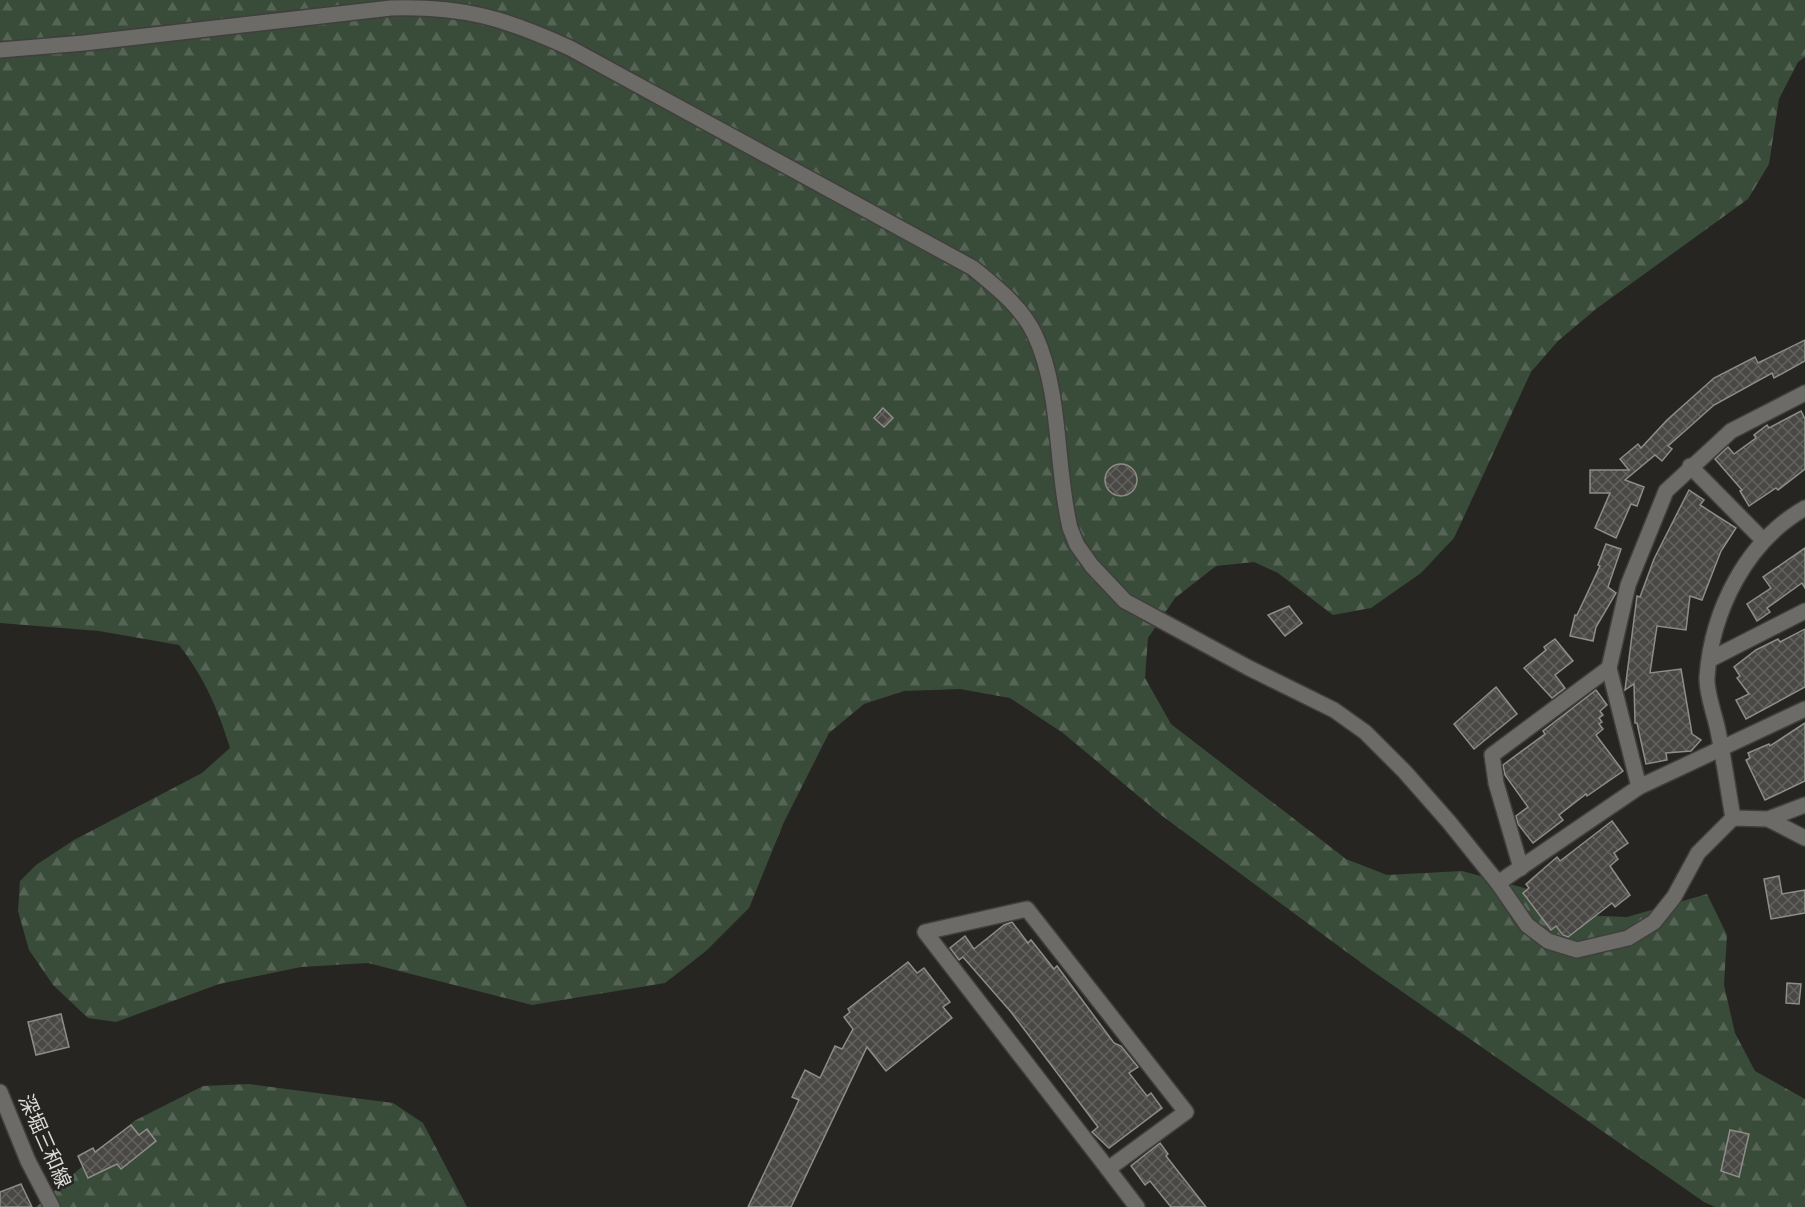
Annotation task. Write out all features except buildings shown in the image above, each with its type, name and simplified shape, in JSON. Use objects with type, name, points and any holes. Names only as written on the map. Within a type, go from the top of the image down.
[{"type":"street","points":[[0,50],[84,43],[391,8],[432,7],[472,13],[520,25],[570,48],[973,268],[1009,298],[1034,333],[1045,365],[1070,528],[1077,545],[1106,584],[1125,601],[1334,710],[1365,732],[1405,772],[1498,883],[1527,925],[1548,941],[1577,950],[1628,938],[1654,922],[1674,897],[1698,853],[1733,818],[1768,819],[1805,805]]},
{"type":"street","points":[[1639,788],[1609,668],[1628,585],[1666,491],[1690,466],[1731,432],[1805,393]]},
{"type":"street","points":[[1690,466],[1763,540]]},
{"type":"street","points":[[1733,818],[1722,748],[1707,679],[1723,604],[1763,540],[1788,518],[1805,508]]},
{"type":"street","points":[[1711,659],[1805,611]]},
{"type":"street","points":[[1521,868],[1496,783],[1492,755],[1609,668]]},
{"type":"street","points":[[1498,883],[1639,788],[1805,709]]},
{"type":"street","points":[[1768,819],[1805,838]]},
{"type":"street","points":[[1108,1169],[1186,1112],[1027,909],[925,932],[1137,1207]]},
{"type":"street","name":"深堀三和線","points":[[0,1092],[28,1161],[52,1207]]},
{"type":"green space","points":[[0,0],[1805,0],[1805,57],[1798,62],[1779,99],[1769,164],[1748,199],[1596,309],[1558,341],[1531,372],[1454,538],[1421,573],[1371,608],[1333,615],[1278,573],[1254,562],[1216,566],[1175,598],[1148,638],[1145,678],[1171,724],[1346,859],[1387,875],[1462,871],[1535,891],[1581,915],[1627,917],[1707,894],[1727,935],[1724,985],[1735,1033],[1755,1071],[1805,1099],[1805,1207],[1715,1207],[1704,1202],[1371,970],[1161,815],[1063,733],[1010,698],[960,689],[904,691],[864,704],[829,733],[784,822],[749,908],[706,951],[665,983],[532,1005],[368,963],[301,967],[219,984],[116,1022],[88,1018],[53,985],[29,950],[18,911],[20,881],[36,865],[74,840],[202,773],[230,748],[209,694],[196,669],[179,645],[99,631],[0,623]]},
{"type":"green space","points":[[249,1084],[393,1103],[423,1123],[467,1207],[36,1207],[134,1121],[203,1086]]}]
